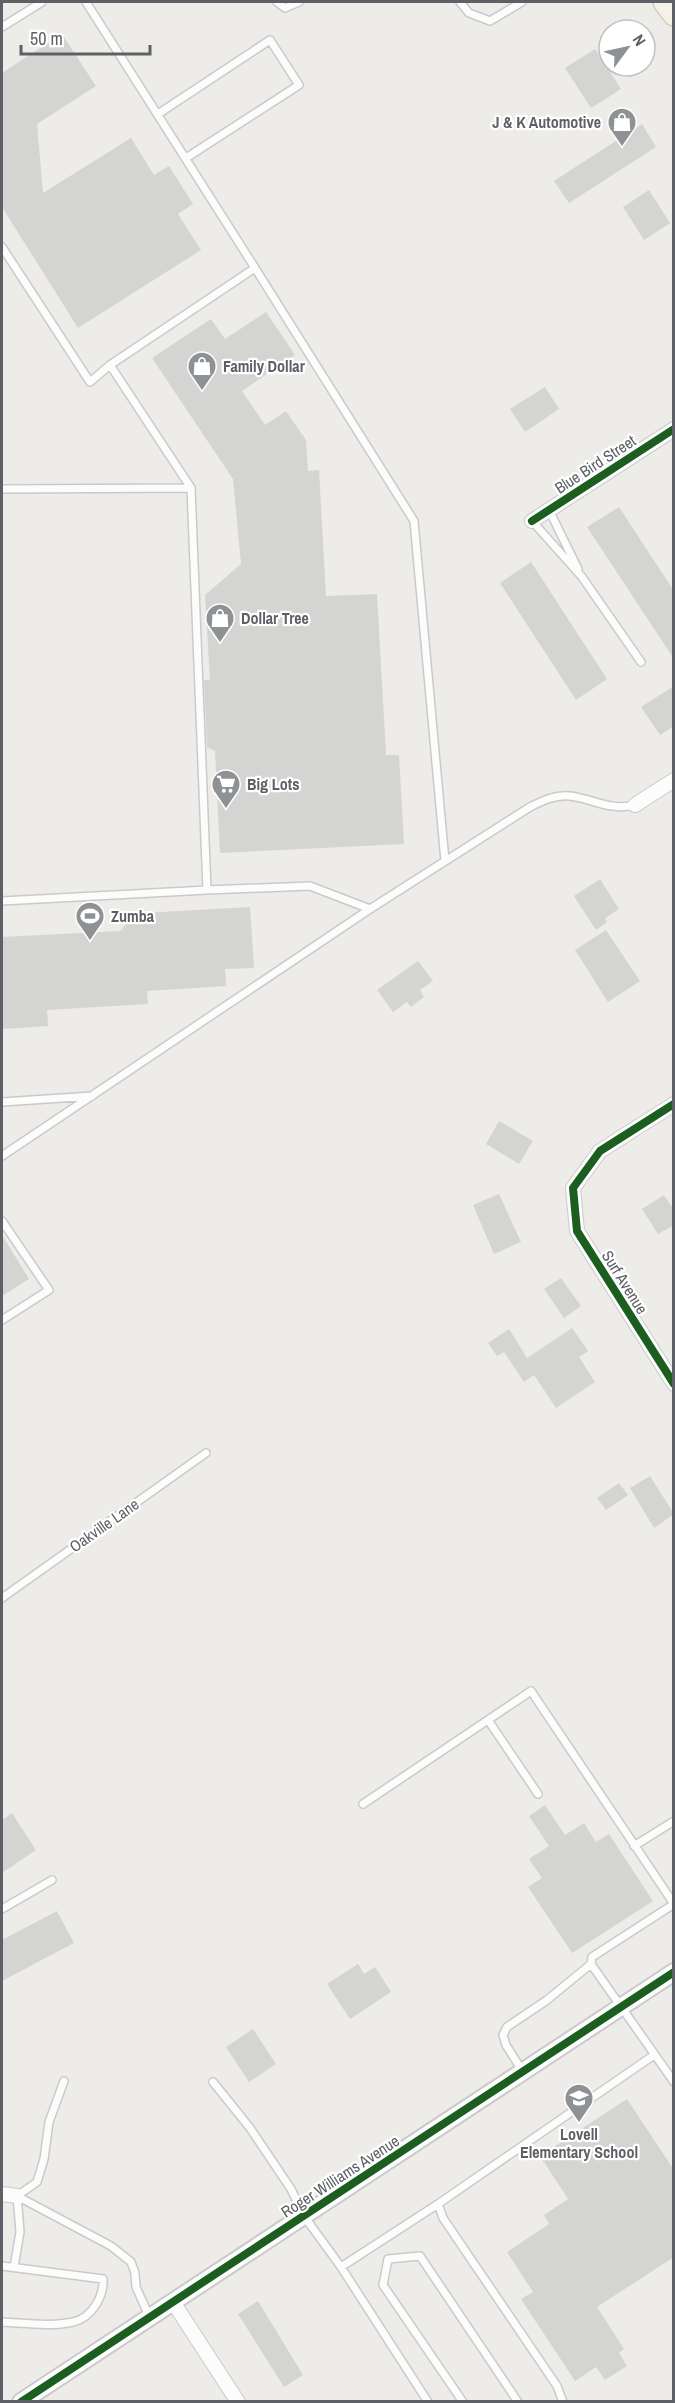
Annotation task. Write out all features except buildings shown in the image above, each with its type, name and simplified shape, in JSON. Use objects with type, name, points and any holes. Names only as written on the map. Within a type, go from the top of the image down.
[{"type":"main road","points":[[664,2],[674,15]]},
{"type":"street","name":"Blue Bird Street","points":[[532,521],[674,429]]},
{"type":"street","points":[[635,806],[674,780]]},
{"type":"street","name":"Surf Avenue","points":[[674,1104],[600,1151],[573,1188],[577,1231],[674,1384]]},
{"type":"street","name":"Roger Williams Avenue","points":[[21,2402],[674,1972]]},
{"type":"street","points":[[2,2194],[17,2196]]},
{"type":"street","points":[[173,2302],[238,2402]]},
{"type":"lane","points":[[2,27],[42,2]]},
{"type":"lane","points":[[86,2],[414,521],[445,861]]},
{"type":"lane","points":[[277,2],[285,8],[299,2]]},
{"type":"lane","points":[[460,2],[469,13],[490,21],[522,2]]},
{"type":"lane","points":[[158,114],[270,40],[300,85],[186,158]]},
{"type":"lane","points":[[2,247],[90,382],[110,365],[255,268]]},
{"type":"lane","points":[[110,365],[191,488],[207,890]]},
{"type":"lane","points":[[2,489],[191,488]]},
{"type":"lane","points":[[549,510],[582,577]]},
{"type":"lane","points":[[532,521],[582,577],[641,662]]},
{"type":"lane","points":[[2,1156],[370,909],[530,807],[548,798],[569,795],[619,809],[635,806]]},
{"type":"lane","points":[[2,901],[310,886],[370,909]]},
{"type":"lane","points":[[2,1102],[94,1096]]},
{"type":"lane","points":[[2,1221],[50,1290],[2,1320]]},
{"type":"lane","name":"Oakville Lane","points":[[2,1598],[206,1453]]},
{"type":"lane","points":[[363,1804],[531,1691],[674,1904],[592,1957],[591,1964],[674,2082]]},
{"type":"lane","points":[[488,1720],[538,1794]]},
{"type":"lane","points":[[634,1846],[674,1821]]},
{"type":"lane","points":[[2,1909],[52,1880]]},
{"type":"lane","points":[[523,2072],[506,2045],[503,2035],[507,2027],[547,2000],[591,1964]]},
{"type":"lane","points":[[341,2267],[438,2204],[654,2055]]},
{"type":"lane","points":[[17,2196],[37,2182],[44,2159],[49,2122],[64,2081]]},
{"type":"lane","points":[[213,2082],[250,2128],[291,2189],[304,2216],[341,2267],[428,2402]]},
{"type":"lane","points":[[14,2267],[20,2232],[17,2196]]},
{"type":"lane","points":[[17,2196],[111,2246],[131,2262],[136,2287],[149,2318]]},
{"type":"lane","points":[[438,2204],[443,2218],[557,2386],[563,2402]]},
{"type":"lane","points":[[463,2402],[383,2285],[388,2259],[420,2256],[518,2402]]},
{"type":"lane","points":[[2,2265],[103,2279],[104,2292],[93,2309],[75,2322],[34,2324],[2,2322]]},
{"type":"cycle path","points":[[532,521],[674,429]]},
{"type":"cycle path","points":[[674,1104],[600,1151],[573,1188],[577,1231],[674,1384]]},
{"type":"cycle path","points":[[21,2402],[674,1972]]},
{"type":"place","name":"J & K Automotive","points":[[622,148]]},
{"type":"place","name":"Family Dollar","points":[[202,392]]},
{"type":"place","name":"Dollar Tree","points":[[220,644]]},
{"type":"place","name":"Big Lots","points":[[226,810]]},
{"type":"place","name":"Zumba","points":[[90,942]]},
{"type":"place","name":"Lovell Elementary School","points":[[579,2124]]}]
